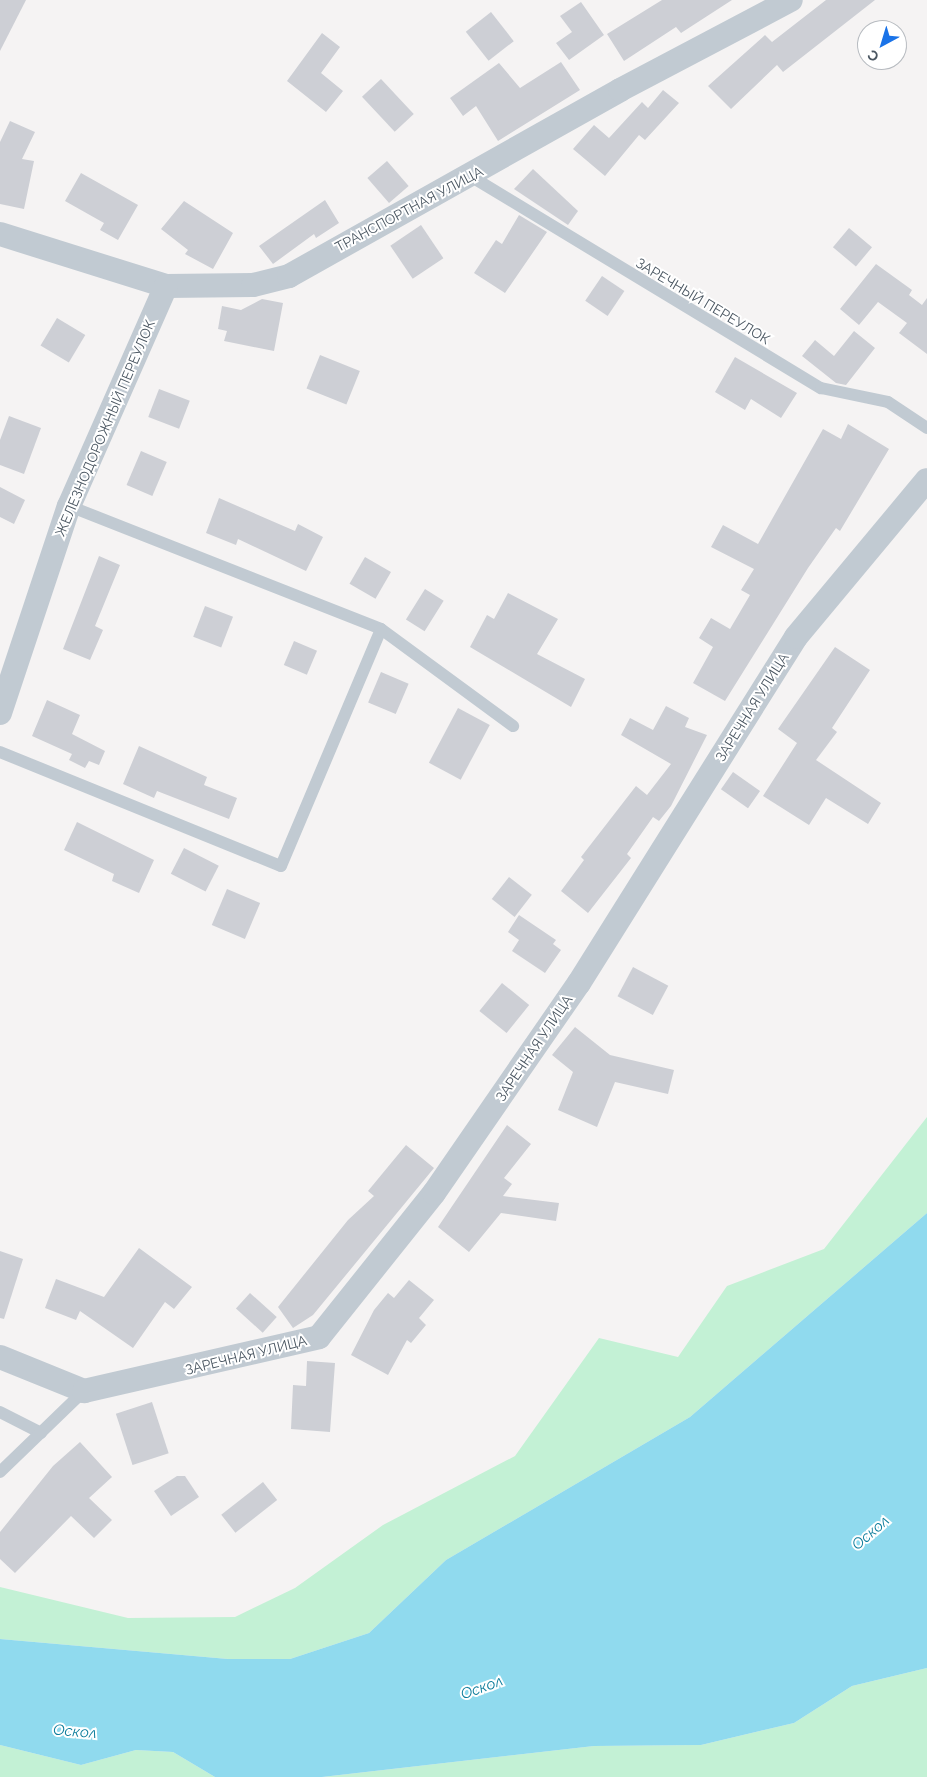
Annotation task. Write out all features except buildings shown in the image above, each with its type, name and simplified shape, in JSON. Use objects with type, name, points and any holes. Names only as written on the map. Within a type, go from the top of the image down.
[{"type":"street","name":"ТРАНСПОРТНАЯ УЛИЦА","points":[[0,234],[166,286],[253,285],[289,276],[353,237],[472,177],[620,90],[792,0]]},
{"type":"street","name":"ЖЕЛЕЗНОДОРОЖНЫЙ ПЕРЕУЛОК","points":[[0,713],[68,506],[166,286]]},
{"type":"street","name":"ЗАРЕЧНАЯ УЛИЦА","points":[[84,1391],[319,1336],[434,1193],[579,983],[796,637],[927,480]]},
{"type":"street","points":[[0,1357],[84,1391]]},
{"type":"lane","name":"ЗАРЕЧНЫЙ ПЕРЕУЛОК","points":[[472,177],[821,388],[888,402],[927,428]]},
{"type":"lane","points":[[68,506],[381,629],[513,726]]},
{"type":"lane","points":[[0,752],[281,866],[381,629]]},
{"type":"lane","points":[[0,1472],[84,1391]]},
{"type":"lane","points":[[0,1412],[41,1433]]},
{"type":"green space","points":[[927,1117],[927,1213],[690,1417],[446,1560],[369,1633],[290,1659],[228,1659],[0,1639],[0,1587],[128,1618],[235,1617],[295,1588],[383,1525],[515,1456],[599,1338],[678,1357],[727,1286],[824,1249]]},
{"type":"green space","points":[[927,1668],[927,1777],[322,1777],[594,1746],[701,1745],[794,1723],[852,1686]]},
{"type":"green space","points":[[0,1745],[81,1765],[136,1750],[173,1752],[215,1777],[0,1777]]},
{"type":"water","name":"Оскол","points":[[927,1213],[927,1668],[852,1686],[794,1723],[701,1745],[594,1746],[322,1777],[215,1777],[173,1752],[136,1750],[81,1765],[0,1745],[0,1639],[228,1659],[290,1659],[369,1633],[446,1560],[690,1417]]}]
